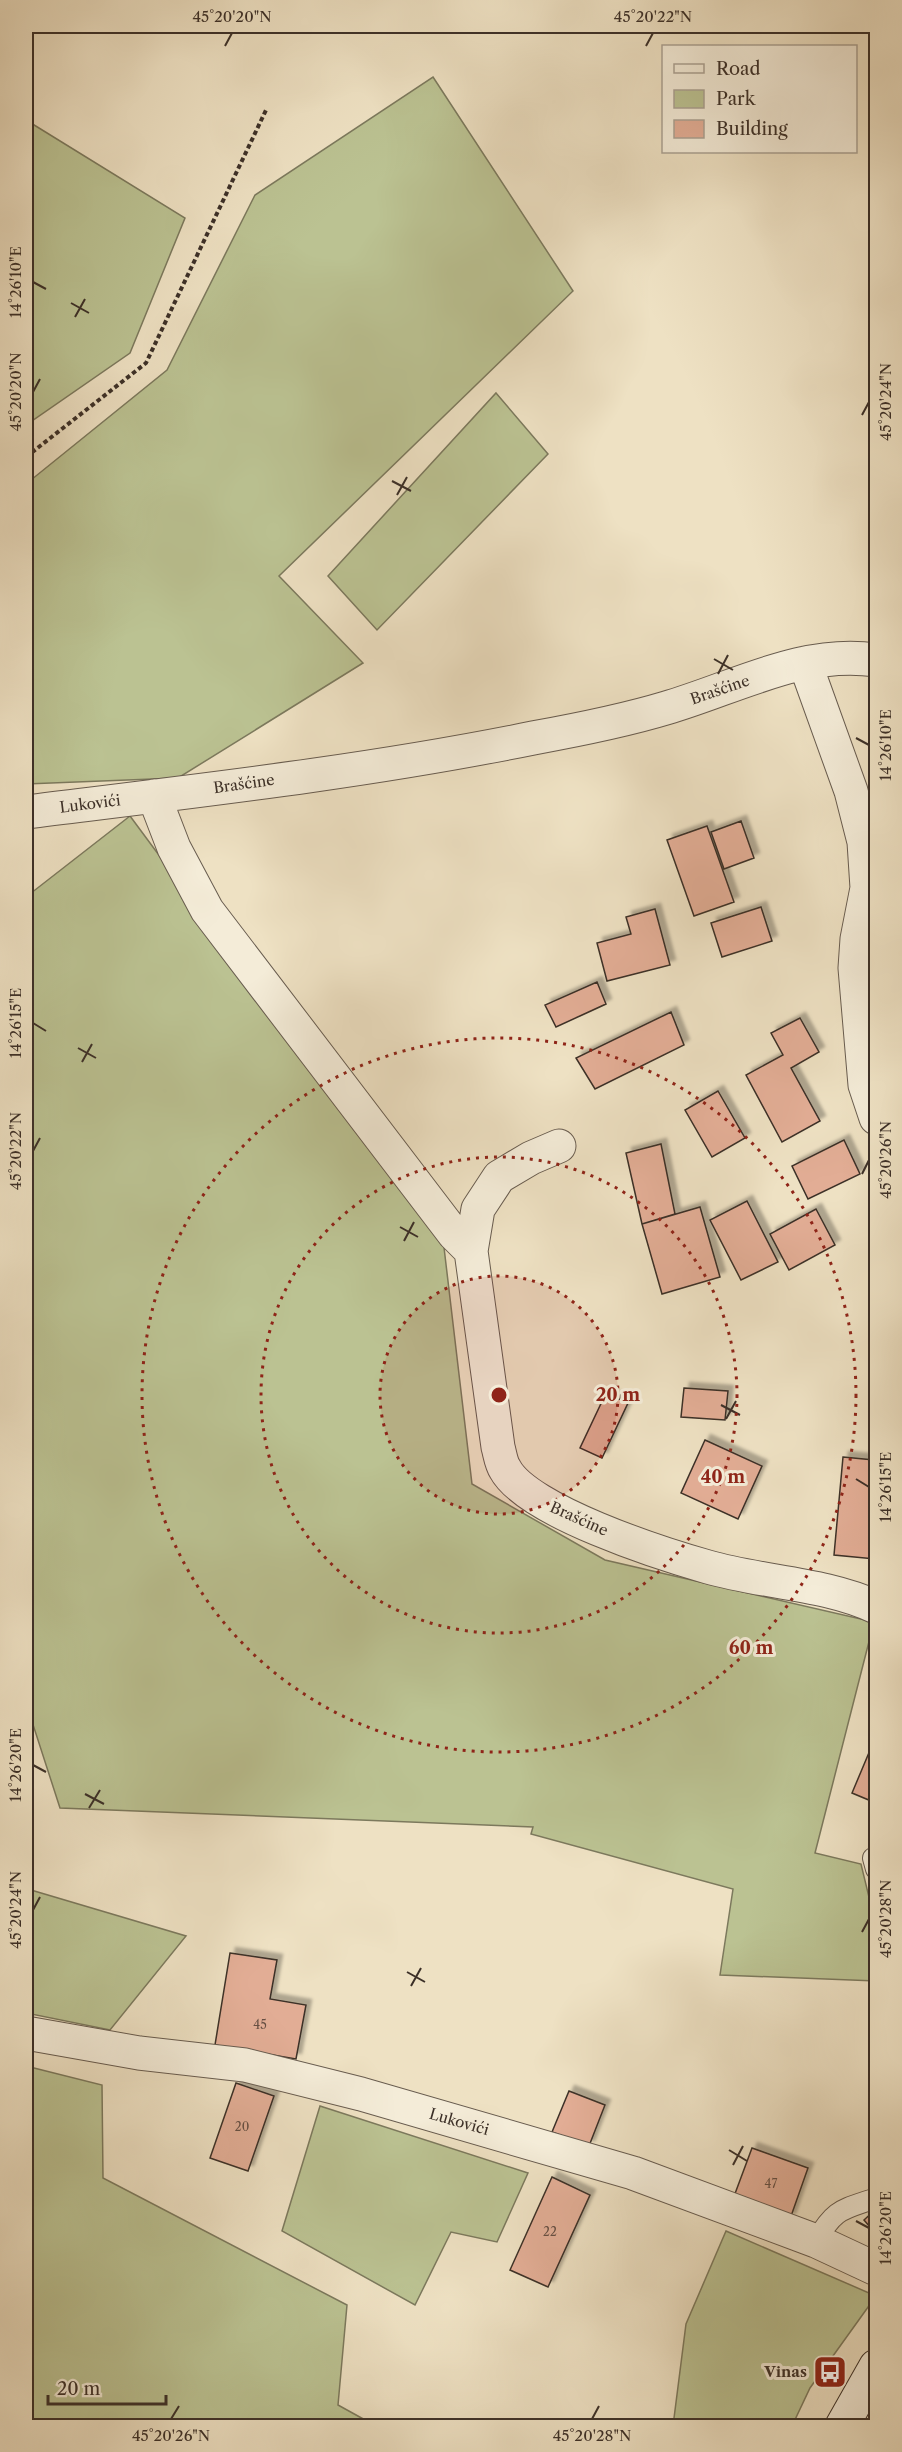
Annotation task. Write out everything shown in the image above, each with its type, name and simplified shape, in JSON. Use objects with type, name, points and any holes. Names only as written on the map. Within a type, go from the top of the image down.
[{"type":"street","name":"Brašćine","points":[[154,796],[399,764],[535,738],[666,709],[787,667],[805,663],[830,658],[876,660]]},
{"type":"street","points":[[805,663],[851,791],[864,842],[867,888],[857,939],[855,968],[865,1085],[876,1118]]},
{"type":"street","points":[[154,796],[174,848],[207,910],[454,1234],[471,1251]]},
{"type":"street","name":"Lukovići","points":[[26,812],[154,796]]},
{"type":"street","name":"Brašćine","points":[[559,1146],[531,1158],[499,1177],[478,1209],[471,1251],[498,1447],[505,1470],[524,1490],[553,1509],[629,1540],[709,1567],[852,1596],[876,1607]]},
{"type":"street","name":"Lukovići","points":[[26,2032],[139,2053],[245,2065],[361,2094],[633,2173],[816,2241],[876,2270]]},
{"type":"street","points":[[842,2427],[876,2366]]},
{"type":"lane","points":[[816,2241],[827,2221],[836,2213],[876,2198]]},
{"type":"path","points":[[26,457],[146,363],[267,108]]},
{"type":"green space","points":[[433,77],[573,291],[279,576],[363,663],[178,778],[26,784],[26,484],[167,370],[255,195]]},
{"type":"green space","points":[[26,120],[185,218],[130,353],[26,425]]},
{"type":"green space","points":[[496,393],[548,454],[377,630],[328,576]]},
{"type":"green space","points":[[130,816],[443,1239],[472,1484],[605,1560],[874,1622],[815,1853],[861,1864],[876,1926],[876,1981],[720,1975],[733,1889],[531,1834],[533,1827],[60,1808],[26,1703],[26,897]]},
{"type":"green space","points":[[31,1890],[186,1936],[110,2030],[26,2013],[26,1909]]},
{"type":"green space","points":[[26,2066],[102,2085],[103,2178],[347,2305],[338,2405],[376,2426],[26,2426]]},
{"type":"green space","points":[[320,2106],[528,2173],[497,2242],[451,2232],[415,2305],[282,2231]]},
{"type":"green space","points":[[726,2231],[876,2296],[810,2388],[792,2426],[673,2426],[686,2324]]},
{"type":"building","points":[[741,821],[754,858],[724,869],[711,832]]},
{"type":"building","points":[[707,826],[734,902],[694,916],[667,840]]},
{"type":"building","points":[[761,907],[772,941],[722,957],[711,923]]},
{"type":"building","points":[[655,909],[670,965],[607,981],[597,943],[631,934],[626,917]]},
{"type":"building","points":[[597,982],[606,1004],[556,1027],[545,1005]]},
{"type":"building","points":[[671,1012],[684,1045],[595,1089],[576,1058]]},
{"type":"building","points":[[800,1018],[819,1052],[791,1068],[820,1121],[782,1142],[746,1075],[783,1055],[771,1033]]},
{"type":"building","points":[[718,1091],[745,1138],[712,1157],[685,1110]]},
{"type":"building","points":[[844,1140],[860,1174],[808,1199],[792,1166]]},
{"type":"building","points":[[661,1144],[675,1214],[642,1224],[626,1153]]},
{"type":"building","points":[[747,1201],[778,1262],[741,1280],[710,1220]]},
{"type":"building","points":[[700,1207],[720,1277],[662,1294],[642,1224]]},
{"type":"building","points":[[816,1209],[835,1245],[789,1270],[770,1234]]},
{"type":"building","points":[[684,1388],[728,1391],[725,1420],[681,1417]]},
{"type":"building","points":[[606,1393],[628,1403],[602,1458],[580,1448]]},
{"type":"building","points":[[705,1440],[762,1466],[738,1519],[681,1493]]},
{"type":"building","points":[[843,1457],[874,1460],[876,1467],[875,1559],[834,1555]]},
{"type":"building","points":[[876,1736],[876,1803],[852,1793]]},
{"type":"building","points":[[230,1953],[277,1960],[270,1999],[306,2005],[296,2059],[215,2045]]},
{"type":"building","points":[[236,2083],[274,2096],[248,2171],[210,2158]]},
{"type":"building","points":[[569,2091],[605,2105],[589,2146],[552,2132]]},
{"type":"building","points":[[752,2148],[808,2168],[790,2219],[733,2199]]},
{"type":"building","points":[[552,2177],[590,2195],[548,2287],[510,2270]]},
{"type":"building","points":[[876,2209],[876,2234],[864,2220]]},
{"type":"place","name":"Vinas","points":[[830,2372]]}]
